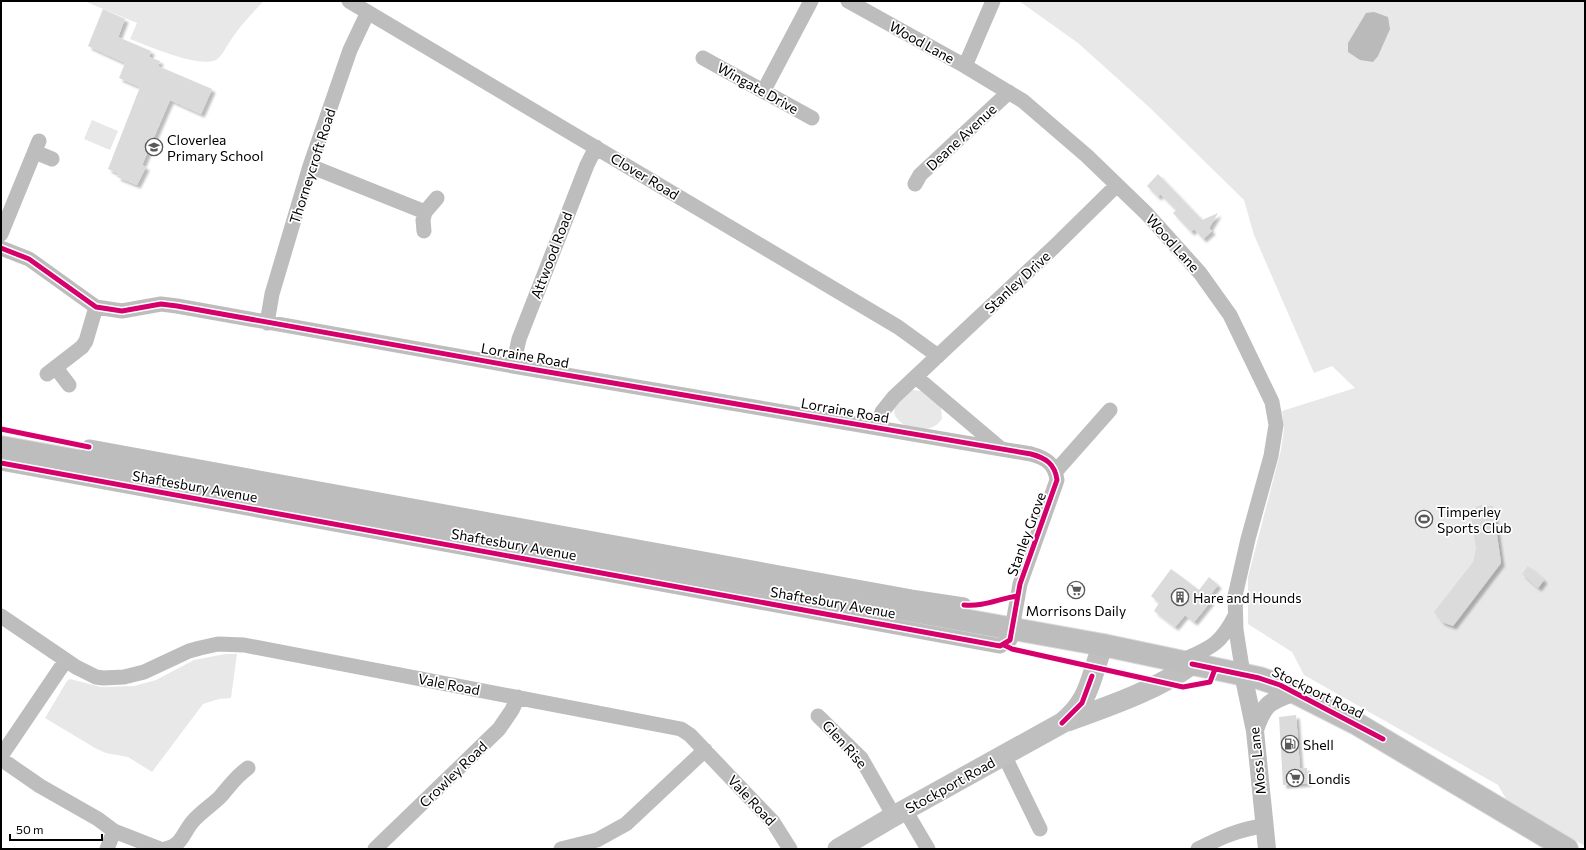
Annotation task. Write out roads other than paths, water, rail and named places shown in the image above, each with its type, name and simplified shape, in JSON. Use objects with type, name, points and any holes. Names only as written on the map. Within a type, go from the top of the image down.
[{"type":"highway","name":"Shaftesbury Avenue","points":[[1,447],[86,462],[238,498],[926,607],[958,617],[1012,630],[1103,645]]},
{"type":"highway","name":"Stockport Road","points":[[1103,645],[1244,674],[1259,678],[1295,692],[1357,724],[1567,849]]},
{"type":"main road","name":"Stockport Road","points":[[1062,723],[1082,702],[1090,686],[1094,668],[1103,645]]},
{"type":"main road","name":"Stockport Road","points":[[838,849],[1062,723],[1176,676],[1186,663]]},
{"type":"street","name":"Clover Road","points":[[349,1],[898,327],[938,356]]},
{"type":"street","points":[[764,90],[812,1]]},
{"type":"street","name":"Wood Lane","points":[[848,1],[965,66],[1023,101],[1066,137],[1117,185],[1180,250],[1217,295],[1241,336],[1272,402],[1276,425],[1275,437],[1238,578],[1235,596],[1235,616],[1244,674]]},
{"type":"street","points":[[965,66],[993,1]]},
{"type":"street","name":"Thorneycroft Road","points":[[267,323],[272,294],[310,166],[350,50],[368,12]]},
{"type":"street","name":"Wingate Drive","points":[[703,58],[764,90],[812,118]]},
{"type":"street","name":"Deane Avenue","points":[[915,184],[920,175],[1009,92]]},
{"type":"street","points":[[1,234],[37,147],[52,159]]},
{"type":"street","name":"Attwood Road","points":[[513,366],[519,340],[587,165],[596,147]]},
{"type":"street","points":[[310,166],[425,212]]},
{"type":"street","name":"Stanley Drive","points":[[878,427],[880,418],[887,405],[1117,185]]},
{"type":"street","points":[[424,231],[423,220],[425,212],[437,198]]},
{"type":"street","name":"Lorraine Road","points":[[1,248],[29,259],[96,307],[122,310],[161,304],[1039,456],[1049,461],[1056,470]]},
{"type":"street","points":[[69,385],[52,371],[82,347],[86,341],[96,307]]},
{"type":"street","points":[[916,376],[1000,449]]},
{"type":"street","points":[[1056,470],[1110,410]]},
{"type":"street","name":"Shaftesbury Avenue","points":[[86,462],[89,447],[926,607]]},
{"type":"street","name":"Shaftesbury Avenue","points":[[1,463],[238,498],[958,617]]},
{"type":"street","name":"Stanley Grove","points":[[1012,630],[1020,584],[1056,485],[1056,470]]},
{"type":"street","name":"Vale Road","points":[[1,616],[85,673],[96,677],[124,677],[152,670],[188,651],[218,644],[244,645],[681,729],[706,750],[773,822],[790,849]]},
{"type":"street","name":"Wood Lane","points":[[1186,663],[1214,645],[1226,633],[1235,616]]},
{"type":"street","points":[[1,756],[66,660]]},
{"type":"street","name":"Moss Lane","points":[[1244,674],[1255,731],[1267,849]]},
{"type":"street","points":[[1255,731],[1263,709],[1277,698],[1295,692]]},
{"type":"street","name":"Crowley Road","points":[[379,848],[499,729],[512,710],[518,697]]},
{"type":"street","name":"Glen Rise","points":[[818,716],[861,758],[900,813],[928,849]]},
{"type":"street","points":[[561,849],[597,840],[626,824],[706,750]]},
{"type":"street","points":[[1004,755],[1040,828]]},
{"type":"street","points":[[1,759],[40,786],[98,818],[114,832],[160,849]]},
{"type":"street","points":[[165,849],[173,847],[180,842],[193,820],[220,797],[238,776],[249,767]]},
{"type":"street","points":[[1198,849],[1231,832],[1264,826]]},
{"type":"street","points":[[108,849],[114,832]]},
{"type":"place","name":"Cloverlea Primary School","points":[[154,147]]},
{"type":"place","name":"Timperley Sports Club","points":[[1424,519]]},
{"type":"place","name":"Morrisons Daily","points":[[1076,590]]},
{"type":"place","name":"Hare and Hounds","points":[[1180,597]]},
{"type":"place","name":"Shell","points":[[1290,744]]},
{"type":"place","name":"Londis","points":[[1295,778]]}]
